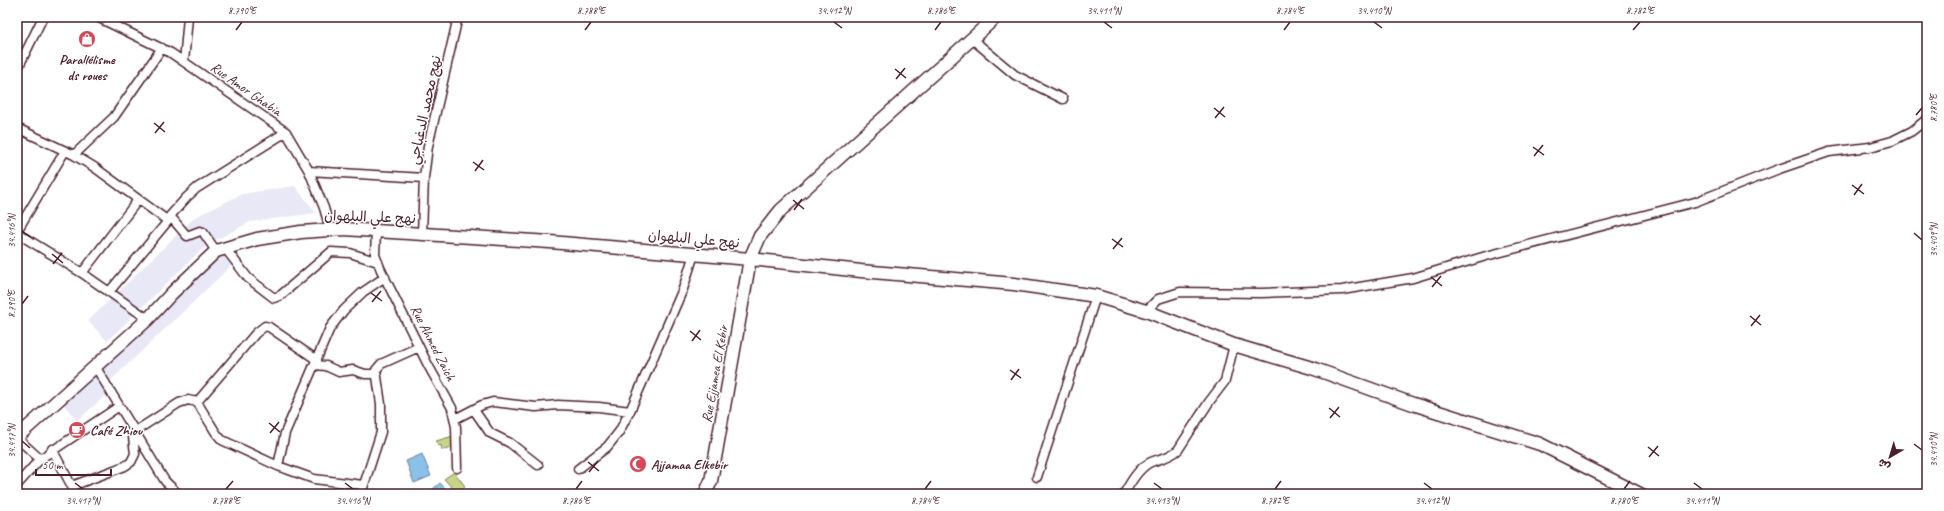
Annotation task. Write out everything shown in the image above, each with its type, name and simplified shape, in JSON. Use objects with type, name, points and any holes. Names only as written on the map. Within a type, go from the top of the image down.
[{"type":"street","points":[[17,70],[43,17]]},
{"type":"street","name":"Rue Amor Ghabia","points":[[97,17],[162,48],[286,132],[309,171],[324,208],[330,229]]},
{"type":"street","points":[[184,62],[188,17]]},
{"type":"street","name":"نهج محمد الدغباجي","points":[[422,234],[424,178],[428,146],[458,17]]},
{"type":"street","name":"Rue Ejjamea El Kebir","points":[[705,494],[711,481],[720,434],[750,259],[760,236],[781,210],[996,17]]},
{"type":"street","points":[[972,39],[1015,75],[1063,99]]},
{"type":"street","points":[[74,155],[114,117],[162,48]]},
{"type":"street","points":[[1146,311],[1158,299],[1180,292],[1261,293],[1342,290],[1413,278],[1486,256],[1695,202],[1779,169],[1829,152],[1870,147],[1892,141],[1912,131],[1927,119]]},
{"type":"street","points":[[17,128],[74,155],[138,200],[169,219],[187,236],[200,231],[203,232],[244,274],[274,298],[281,295],[331,252],[350,253],[378,262]]},
{"type":"street","points":[[109,292],[169,219],[197,188],[286,132]]},
{"type":"street","points":[[65,151],[17,232],[82,273],[148,319]]},
{"type":"street","points":[[309,171],[424,178]]},
{"type":"street","points":[[82,273],[138,200]]},
{"type":"street","name":"نهج علي البلهوان","points":[[17,438],[148,319],[172,293],[221,250],[257,239],[330,229],[550,242],[694,254],[876,273],[1014,284],[1096,296],[1146,311],[1234,345],[1312,368],[1398,399],[1540,444],[1640,494]]},
{"type":"street","name":"Rue Ahmed Zaich","points":[[376,232],[374,246],[384,277],[418,347],[452,408],[455,419],[457,468]]},
{"type":"street","points":[[578,469],[614,440],[630,411],[683,289],[694,254]]},
{"type":"street","points":[[278,466],[285,433],[330,328],[344,310],[363,292],[384,277]]},
{"type":"street","points":[[1037,477],[1096,296]]},
{"type":"street","points":[[197,402],[256,333],[265,326],[269,327],[316,363],[339,372],[352,370],[362,373],[376,374]]},
{"type":"street","points":[[1124,494],[1144,466],[1151,462],[1171,456],[1178,450],[1209,402],[1225,381],[1234,345]]},
{"type":"street","points":[[362,494],[363,485],[381,432],[381,404],[376,374],[381,364],[418,347]]},
{"type":"street","points":[[95,366],[118,407],[165,481],[176,493]]},
{"type":"street","points":[[72,486],[125,466],[131,462],[135,454],[133,437],[134,432],[178,403],[188,400],[197,402],[222,440],[278,466],[314,479],[363,485]]},
{"type":"street","points":[[455,419],[482,405],[492,402],[536,407],[558,404],[599,406],[630,411]]},
{"type":"street","points":[[17,485],[40,459],[52,449],[118,407]]},
{"type":"street","points":[[474,410],[490,433],[510,443],[538,465]]},
{"type":"street","points":[[17,438],[40,459]]},
{"type":"street","points":[[52,449],[76,494]]},
{"type":"shaded area","points":[[295,186],[316,213],[250,222],[218,239],[200,251],[107,341],[88,321],[195,217],[242,194]]},
{"type":"shaded area","points":[[229,251],[232,265],[109,382],[98,366],[205,263]]},
{"type":"shaded area","points":[[92,370],[106,395],[77,421],[62,402]]},
{"type":"green space","points":[[453,436],[454,448],[442,450],[441,445],[438,446],[436,441]]},
{"type":"green space","points":[[454,472],[465,486],[457,493],[444,479]]},
{"type":"water","points":[[422,454],[431,476],[414,483],[406,461]]},
{"type":"water","points":[[440,483],[451,494],[427,494]]},
{"type":"place","name":"Parallélisme ds roues","points":[[87,39]]},
{"type":"place","name":"Café Zhiou","points":[[77,430]]},
{"type":"place","name":"Ajjamaa Elkebir","points":[[638,464]]}]
